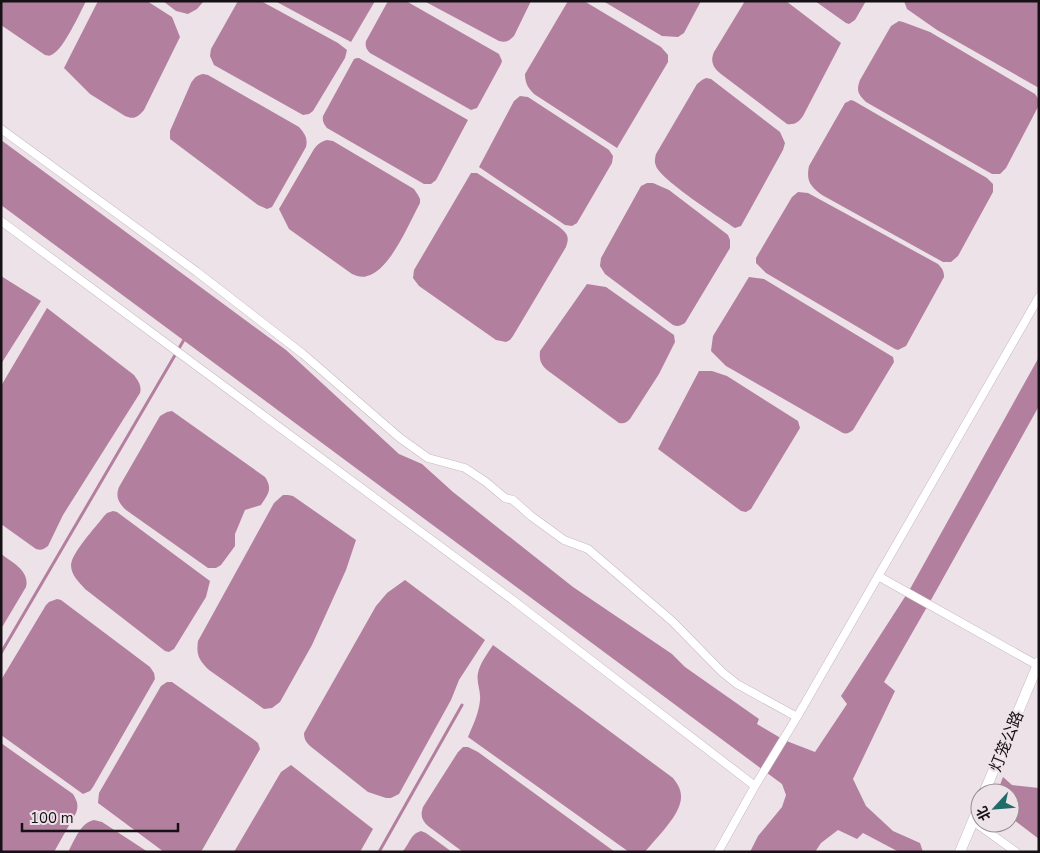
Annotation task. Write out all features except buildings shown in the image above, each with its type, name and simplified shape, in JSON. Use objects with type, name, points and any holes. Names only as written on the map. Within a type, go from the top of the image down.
[{"type":"street","points":[[1,129],[197,272],[303,354],[400,438],[428,458],[464,468],[486,482],[505,498],[513,500],[564,540],[588,549],[672,620],[722,672],[738,684],[797,717]]},
{"type":"street","points":[[1,221],[514,601],[755,786]]},
{"type":"street","points":[[718,852],[1039,297]]},
{"type":"street","points":[[878,576],[1038,663]]},
{"type":"street","name":"灯笼公路","points":[[988,783],[1038,663]]},
{"type":"street","points":[[960,852],[970,828]]},
{"type":"street","points":[[990,833],[1016,852]]},
{"type":"shaded area","points":[[1,1],[86,1],[62,45],[53,54],[48,56],[1,25]]},
{"type":"shaded area","points":[[98,1],[147,1],[172,17],[180,37],[144,110],[136,117],[125,116],[90,94],[64,68]]},
{"type":"shaded area","points":[[163,1],[204,1],[197,9],[188,14],[176,11]]},
{"type":"shaded area","points":[[238,1],[261,1],[338,43],[347,50],[345,58],[313,111],[309,114],[303,115],[214,65],[210,56],[211,49]]},
{"type":"shaded area","points":[[275,1],[375,1],[351,42]]},
{"type":"shaded area","points":[[388,1],[406,1],[499,54],[502,61],[501,64],[477,108],[471,110],[369,52],[366,47],[366,41]]},
{"type":"shaded area","points":[[424,1],[531,1],[514,36],[504,42]]},
{"type":"shaded area","points":[[568,1],[584,1],[661,47],[668,55],[668,62],[617,148],[534,94],[526,83],[525,74]]},
{"type":"shaded area","points":[[603,1],[701,1],[684,33],[678,37],[662,36]]},
{"type":"shaded area","points":[[745,1],[786,1],[841,43],[803,116],[795,123],[787,124],[721,74],[713,64],[714,52]]},
{"type":"shaded area","points":[[815,1],[866,1],[855,20],[849,24]]},
{"type":"shaded area","points":[[904,1],[1039,1],[1039,88],[937,30],[907,9]]},
{"type":"shaded area","points":[[899,21],[930,32],[1035,94],[1039,100],[1039,105],[1006,168],[1000,174],[992,174],[866,102],[860,94],[858,87],[860,80],[891,26]]},
{"type":"shaded area","points":[[357,58],[468,120],[436,180],[431,184],[424,184],[327,128],[324,124],[323,116],[354,59]]},
{"type":"shaded area","points":[[203,74],[208,75],[299,127],[304,134],[307,141],[306,147],[272,207],[267,209],[258,205],[170,139],[170,131],[191,83],[196,77]]},
{"type":"shaded area","points":[[706,78],[711,79],[780,132],[785,143],[783,150],[741,226],[735,228],[679,189],[660,172],[655,163],[656,154],[697,84]]},
{"type":"shaded area","points":[[520,96],[528,97],[609,150],[613,156],[612,163],[577,223],[572,226],[565,225],[479,167],[514,101]]},
{"type":"shaded area","points":[[851,100],[987,178],[993,184],[993,192],[958,256],[951,262],[943,262],[822,195],[810,183],[808,176],[809,166],[845,103]]},
{"type":"shaded area","points":[[1,140],[286,350],[399,454],[422,464],[453,492],[573,587],[672,654],[685,667],[759,719],[757,724],[784,740],[815,752],[847,704],[841,696],[910,589],[1039,357],[1039,406],[884,682],[895,691],[853,779],[866,806],[893,831],[920,843],[923,852],[899,852],[863,833],[857,839],[838,830],[821,843],[815,852],[750,852],[758,836],[782,807],[786,795],[782,784],[1,205]]},
{"type":"shaded area","points":[[327,140],[333,141],[414,189],[420,199],[420,203],[391,256],[375,272],[365,277],[352,274],[289,229],[279,209],[314,149],[319,143]]},
{"type":"shaded area","points":[[471,173],[477,173],[558,226],[568,237],[566,247],[513,336],[506,342],[496,340],[419,286],[413,278],[414,270]]},
{"type":"shaded area","points":[[653,183],[669,190],[728,235],[730,240],[730,248],[685,323],[679,326],[673,325],[605,274],[600,266],[601,258],[641,186]]},
{"type":"shaded area","points":[[798,192],[808,193],[938,264],[942,268],[944,277],[906,346],[898,350],[895,349],[766,273],[756,263],[756,258],[792,197]]},
{"type":"shaded area","points":[[1,276],[41,301],[1,364]]},
{"type":"shaded area","points":[[749,277],[764,279],[893,357],[894,362],[850,432],[843,433],[726,366],[711,351],[713,336]]},
{"type":"shaded area","points":[[587,284],[606,287],[674,335],[675,342],[659,374],[630,419],[624,423],[619,423],[547,370],[540,360],[540,351]]},
{"type":"shaded area","points":[[47,308],[134,375],[139,383],[140,393],[63,515],[48,546],[39,550],[1,524],[1,386]]},
{"type":"shaded area","points":[[699,371],[712,371],[727,376],[798,421],[800,428],[751,509],[746,512],[741,511],[658,449]]},
{"type":"shaded area","points":[[172,411],[265,477],[269,485],[261,505],[245,510],[235,534],[235,546],[221,565],[216,568],[208,568],[126,510],[118,500],[119,487],[160,416]]},
{"type":"shaded area","points":[[283,495],[293,496],[356,540],[346,570],[312,645],[280,702],[272,708],[264,709],[209,670],[199,657],[197,646],[274,503]]},
{"type":"shaded area","points":[[113,511],[117,512],[210,581],[206,597],[174,649],[169,652],[165,651],[85,589],[72,572],[71,565],[75,553],[104,516]]},
{"type":"shaded area","points":[[1,554],[23,572],[27,581],[26,587],[1,629]]},
{"type":"shaded area","points":[[405,580],[485,640],[459,680],[451,700],[399,794],[386,798],[368,792],[310,746],[304,737],[304,733],[376,606],[387,593]]},
{"type":"shaded area","points":[[57,599],[61,600],[150,667],[155,679],[93,787],[90,791],[83,794],[1,735],[1,680],[46,605]]},
{"type":"shaded area","points":[[493,645],[673,778],[679,786],[681,793],[680,803],[673,818],[645,852],[629,852],[468,737],[476,719],[479,705],[479,669]]},
{"type":"shaded area","points":[[167,682],[172,682],[253,739],[258,743],[260,749],[201,852],[164,852],[98,803],[99,793],[161,686]]},
{"type":"shaded area","points":[[1,743],[73,794],[76,799],[76,813],[54,852],[1,852]]},
{"type":"shaded area","points":[[463,747],[468,747],[478,752],[615,852],[463,852],[428,826],[423,820],[422,813],[423,807]]},
{"type":"shaded area","points":[[291,765],[373,829],[360,852],[234,852],[281,772]]},
{"type":"shaded area","points":[[1003,777],[1010,783],[1001,783]]},
{"type":"shaded area","points":[[1020,786],[1039,788],[1039,839],[1020,825]]},
{"type":"shaded area","points":[[94,820],[102,822],[148,852],[68,852],[81,828]]},
{"type":"shaded area","points":[[421,831],[452,852],[402,852],[412,837]]},
{"type":"waterway","points":[[1,653],[185,338]]},
{"type":"waterway","points":[[379,852],[462,705]]}]
